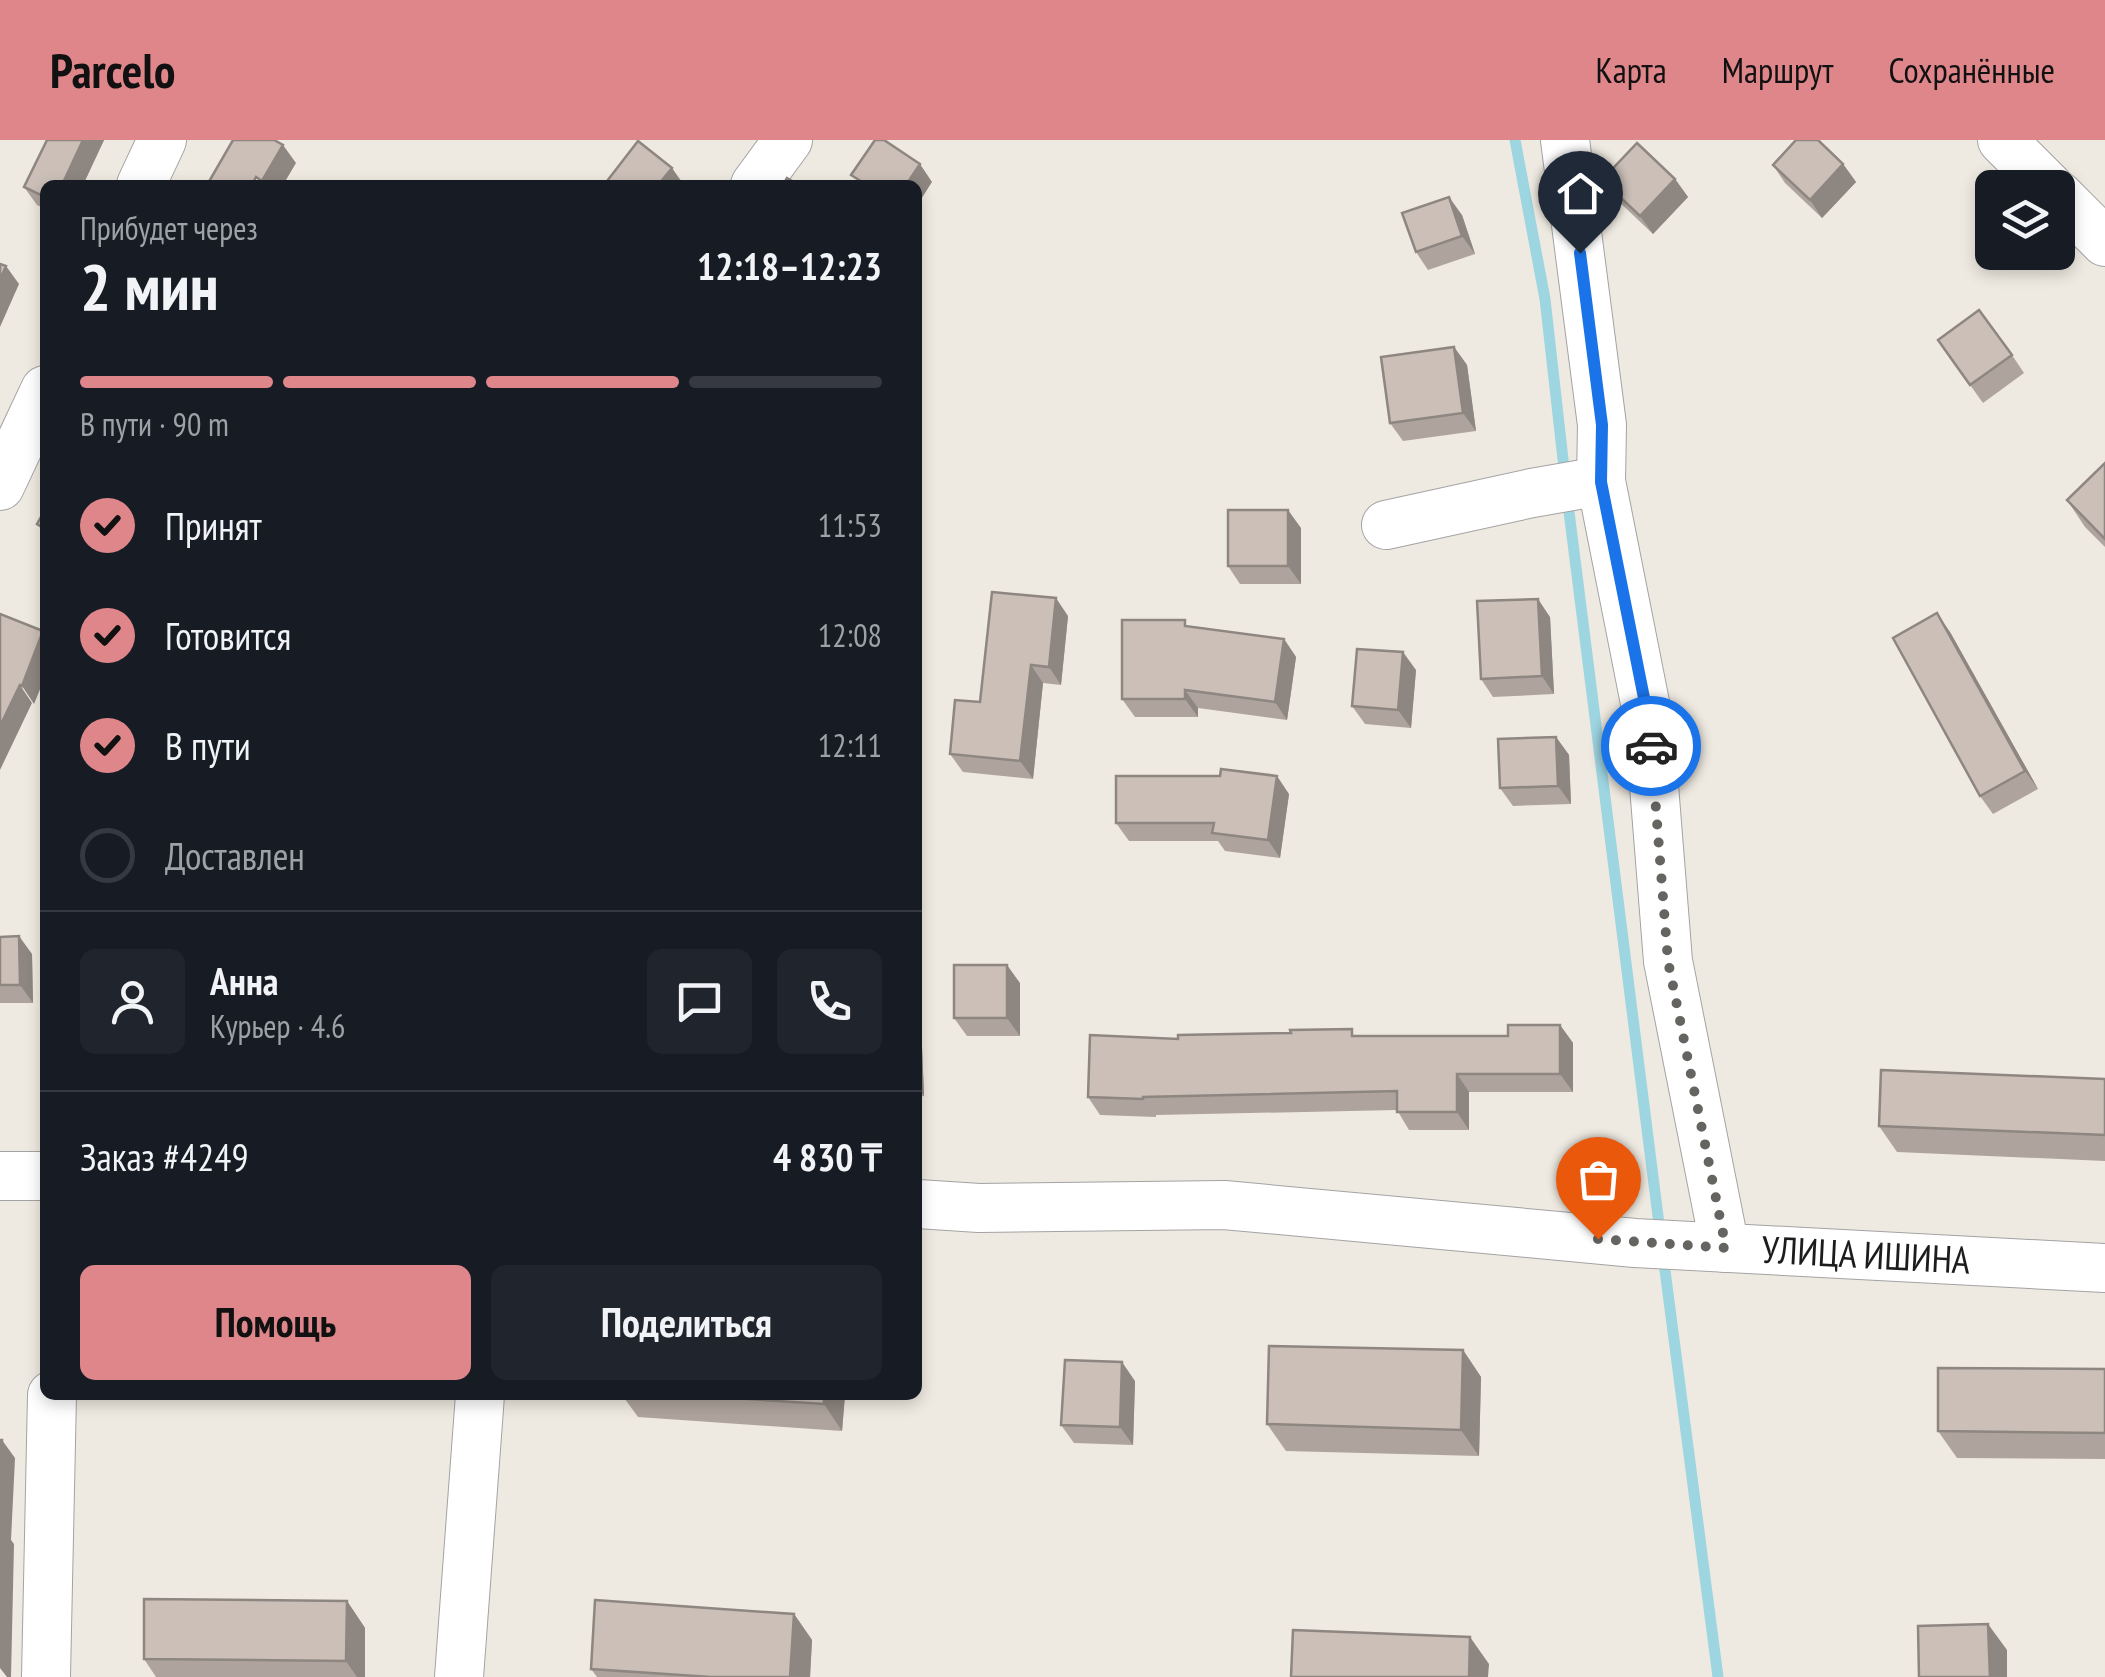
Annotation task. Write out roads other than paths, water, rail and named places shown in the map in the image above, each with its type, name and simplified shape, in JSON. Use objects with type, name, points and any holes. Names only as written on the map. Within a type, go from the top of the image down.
[{"type":"street","points":[[143,180],[162,140]]},
{"type":"street","points":[[759,180],[788,140]]},
{"type":"street","name":"УЛИЦА ИШИНА","points":[[1565,140],[1602,425],[1601,482],[1649,723],[1668,961],[1726,1248],[2105,1268]]},
{"type":"street","points":[[2002,140],[2032,170]]},
{"type":"street","points":[[2075,212],[2105,242]]},
{"type":"street","points":[[0,486],[40,401]]},
{"type":"street","points":[[1386,525],[1532,492],[1601,482]]},
{"type":"street","points":[[0,1176],[40,1176]]},
{"type":"street","points":[[922,1204],[979,1208],[1224,1205],[1726,1248]]},
{"type":"street","points":[[46,1677],[52,1400]]},
{"type":"street","points":[[459,1677],[480,1400]]},
{"type":"waterway","points":[[1515,140],[1545,299],[1565,477]]},
{"type":"waterway","points":[[1567,496],[1660,1232]]},
{"type":"waterway","points":[[1663,1255],[1718,1677]]}]
